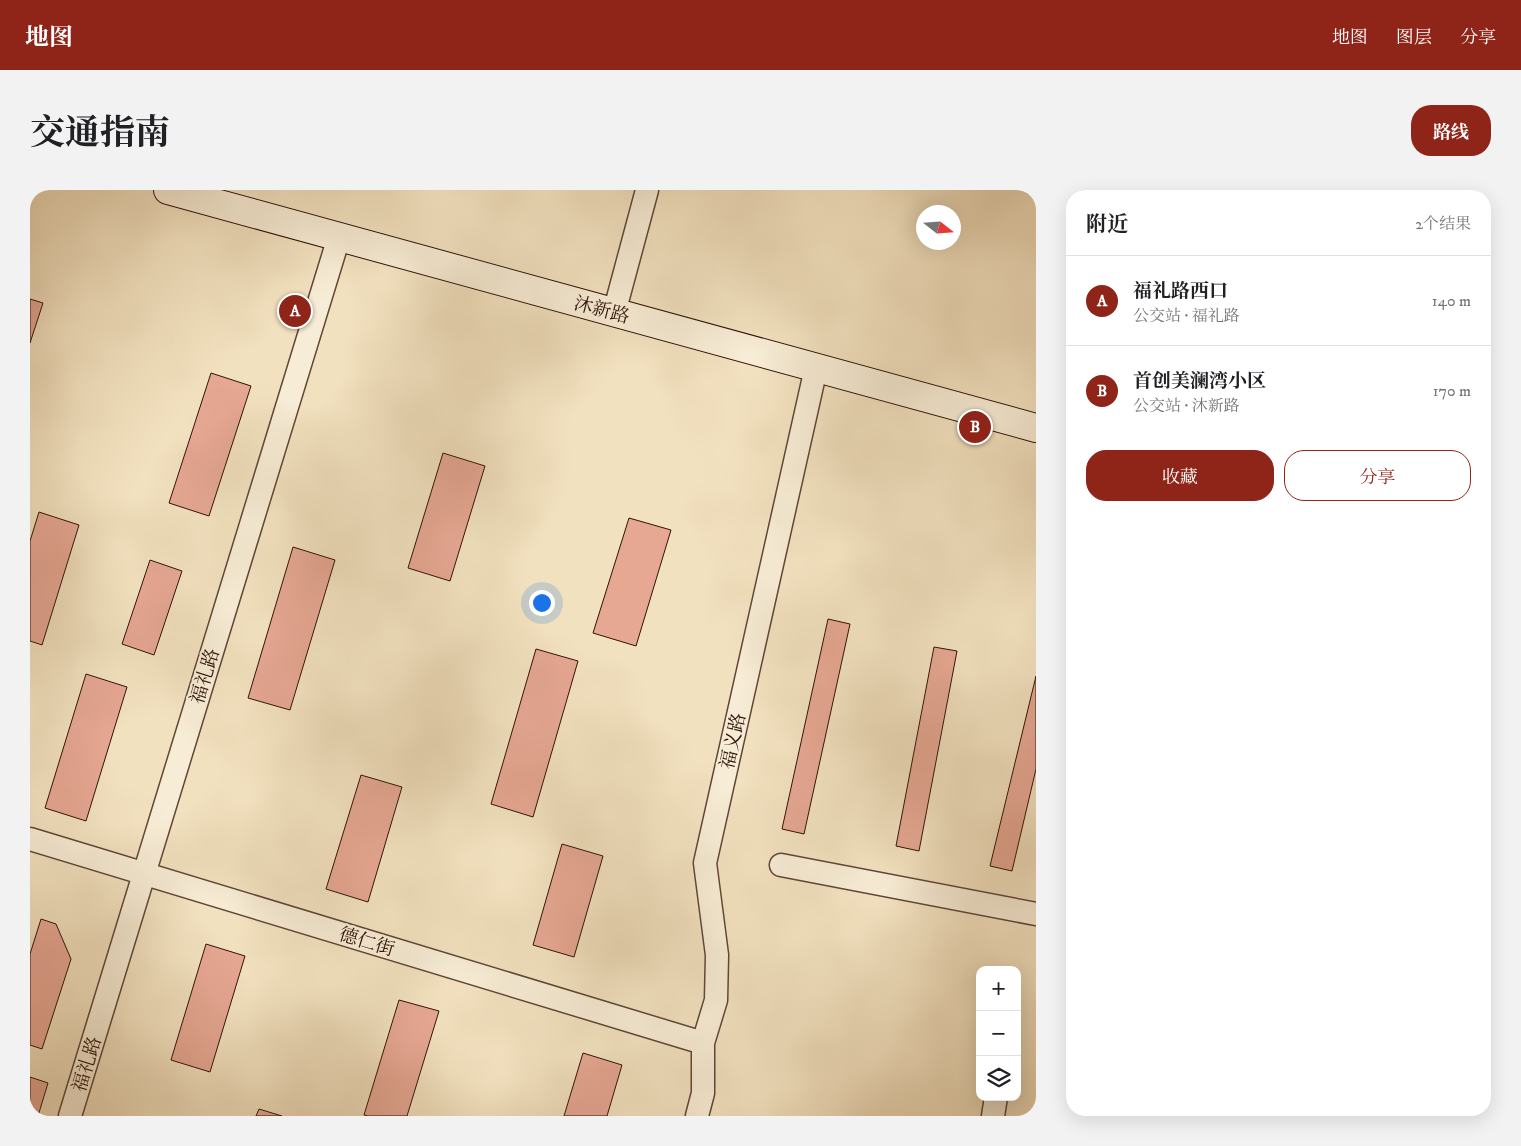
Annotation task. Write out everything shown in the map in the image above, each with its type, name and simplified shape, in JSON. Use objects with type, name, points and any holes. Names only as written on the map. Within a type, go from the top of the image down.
[{"type":"street","name":"沐新路","points":[[168,190],[1036,428]]},
{"type":"street","points":[[614,312],[647,190]]},
{"type":"street","name":"福礼路","points":[[70,1116],[339,237]]},
{"type":"street","name":"福义路","points":[[697,1116],[703,1093],[703,1042],[716,1000],[718,955],[705,863],[816,368]]},
{"type":"street","name":"德仁街","points":[[30,839],[703,1042]]},
{"type":"street","points":[[781,865],[1036,914]]},
{"type":"street","points":[[993,1116],[995,1101]]},
{"type":"building","points":[[30,299],[43,303],[30,343]]},
{"type":"building","points":[[211,373],[251,386],[209,516],[169,503]]},
{"type":"building","points":[[443,453],[485,466],[450,581],[408,568]]},
{"type":"building","points":[[39,512],[79,525],[42,645],[30,641],[30,541]]},
{"type":"building","points":[[629,518],[671,530],[636,646],[593,633]]},
{"type":"building","points":[[293,547],[335,560],[290,710],[248,698]]},
{"type":"building","points":[[150,560],[182,571],[154,655],[122,644]]},
{"type":"building","points":[[828,619],[850,624],[804,834],[782,829]]},
{"type":"building","points":[[934,647],[957,651],[919,851],[896,846]]},
{"type":"building","points":[[536,649],[578,661],[533,817],[491,804]]},
{"type":"building","points":[[86,674],[127,687],[86,821],[45,808]]},
{"type":"building","points":[[1036,676],[1036,769],[1012,871],[990,866]]},
{"type":"building","points":[[361,775],[402,787],[368,902],[326,889]]},
{"type":"building","points":[[562,844],[603,856],[574,957],[533,945]]},
{"type":"building","points":[[41,919],[56,924],[71,959],[42,1049],[30,1045],[30,954]]},
{"type":"building","points":[[206,944],[245,956],[210,1072],[171,1060]]},
{"type":"building","points":[[399,1000],[439,1011],[407,1116],[364,1115]]},
{"type":"building","points":[[583,1053],[622,1065],[607,1116],[564,1116]]},
{"type":"building","points":[[30,1077],[48,1083],[38,1116],[30,1116]]},
{"type":"building","points":[[259,1109],[282,1116],[256,1116]]},
{"type":"place","name":"福礼路西口","points":[[295,311]]},
{"type":"place","name":"首创美澜湾小区","points":[[975,427]]}]
